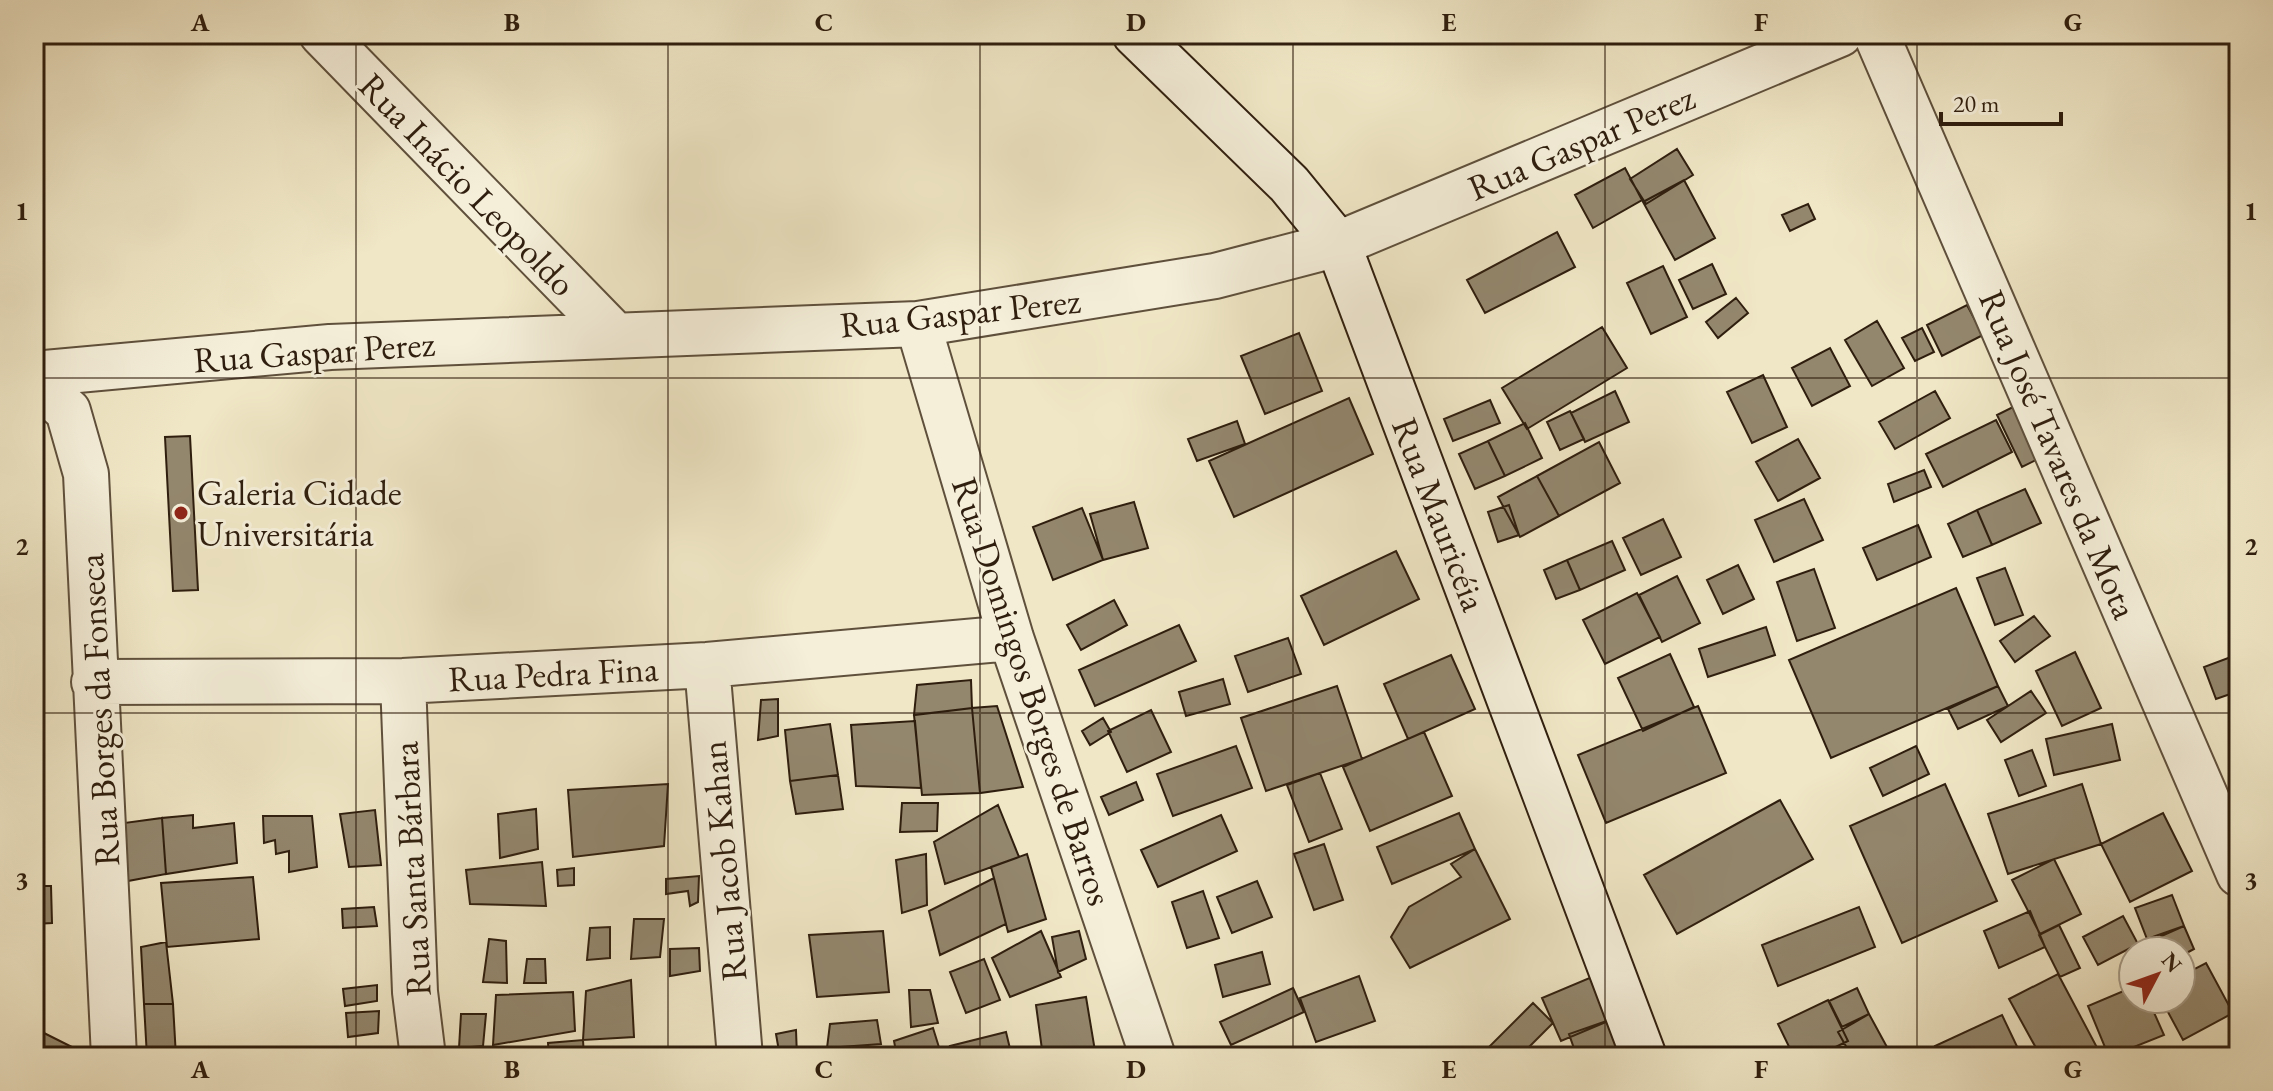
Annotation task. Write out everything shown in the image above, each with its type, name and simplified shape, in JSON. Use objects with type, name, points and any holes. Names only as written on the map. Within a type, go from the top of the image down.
[{"type":"street","name":"Rua Inácio Leopoldo","points":[[322,34],[614,334]]},
{"type":"street","name":"Rua Mauricéia","points":[[1135,34],[1289,184],[1338,244],[1644,1057]]},
{"type":"street","name":"Rua Gaspar Perez","points":[[34,374],[330,347],[918,324],[1215,276],[1338,244],[1840,34]]},
{"type":"street","name":"Rua José Tavares da Mota","points":[[1876,34],[2239,874]]},
{"type":"street","name":"Rua Domingos Borges de Barros","points":[[918,324],[1011,638],[1153,1057]]},
{"type":"street","name":"Rua Borges da Fonseca","points":[[34,381],[68,411],[86,474],[114,1057]]},
{"type":"street","name":"Rua Pedra Fina","points":[[94,682],[403,681],[707,665],[1011,638]]},
{"type":"street","name":"Rua Jacob Kahan","points":[[707,665],[740,1057]]},
{"type":"street","name":"Rua Santa Bárbara","points":[[403,681],[415,992],[423,1057]]},
{"type":"building","points":[[1677,149],[1693,175],[1646,204],[1630,179]]},
{"type":"building","points":[[1625,168],[1642,200],[1593,228],[1575,195]]},
{"type":"building","points":[[1684,180],[1715,238],[1675,260],[1643,202]]},
{"type":"building","points":[[1808,204],[1815,219],[1790,231],[1782,215]]},
{"type":"building","points":[[1557,232],[1575,267],[1485,313],[1467,280]]},
{"type":"building","points":[[1712,264],[1726,294],[1693,309],[1679,280]]},
{"type":"building","points":[[1663,266],[1687,317],[1651,334],[1627,283]]},
{"type":"building","points":[[1736,298],[1748,313],[1718,338],[1706,322]]},
{"type":"building","points":[[1967,305],[1983,335],[1942,356],[1927,325]]},
{"type":"building","points":[[1877,321],[1904,368],[1872,386],[1845,340]]},
{"type":"building","points":[[1602,327],[1627,368],[1527,429],[1502,388]]},
{"type":"building","points":[[1922,328],[1934,352],[1915,361],[1902,338]]},
{"type":"building","points":[[1299,333],[1322,391],[1265,414],[1241,356]]},
{"type":"building","points":[[1830,348],[1850,386],[1812,406],[1792,368]]},
{"type":"building","points":[[1763,375],[1787,427],[1752,443],[1727,392]]},
{"type":"building","points":[[1615,391],[1629,422],[1585,442],[1571,413]]},
{"type":"building","points":[[1935,391],[1950,418],[1895,449],[1879,422]]},
{"type":"building","points":[[1349,398],[1373,454],[1234,517],[1209,461]]},
{"type":"building","points":[[1490,400],[1500,423],[1453,441],[1444,419]]},
{"type":"building","points":[[2025,401],[2050,453],[2022,467],[1997,415]]},
{"type":"building","points":[[1570,411],[1584,439],[1560,450],[1547,422]]},
{"type":"building","points":[[1996,420],[2012,452],[1943,487],[1926,454]]},
{"type":"building","points":[[1237,421],[1245,444],[1197,461],[1188,439]]},
{"type":"building","points":[[1525,423],[1542,458],[1505,476],[1488,441]]},
{"type":"building","name":"Galeria Cidade Universitária","points":[[190,436],[198,590],[173,591],[165,437]]},
{"type":"building","points":[[1798,439],[1820,478],[1778,501],[1756,462]]},
{"type":"building","points":[[1488,441],[1505,476],[1475,489],[1459,454]]},
{"type":"building","points":[[1599,442],[1620,483],[1559,516],[1537,476]]},
{"type":"building","points":[[1924,470],[1931,487],[1894,502],[1888,484]]},
{"type":"building","points":[[1537,476],[1559,516],[1520,537],[1498,497]]},
{"type":"building","points":[[2025,489],[2041,523],[1992,545],[1977,510]]},
{"type":"building","points":[[1804,499],[1823,540],[1774,562],[1755,520]]},
{"type":"building","points":[[1134,502],[1148,548],[1103,560],[1090,514]]},
{"type":"building","points":[[1509,505],[1519,535],[1498,542],[1488,512]]},
{"type":"building","points":[[1082,508],[1103,560],[1053,580],[1033,527]]},
{"type":"building","points":[[1977,510],[1992,545],[1963,557],[1948,524]]},
{"type":"building","points":[[1663,519],[1681,557],[1641,575],[1623,538]]},
{"type":"building","points":[[1918,525],[1931,557],[1877,580],[1863,548]]},
{"type":"building","points":[[1612,541],[1625,570],[1580,590],[1567,560]]},
{"type":"building","points":[[1396,551],[1419,599],[1324,645],[1301,596]]},
{"type":"building","points":[[1567,560],[1580,590],[1556,599],[1544,570]]},
{"type":"building","points":[[1738,565],[1754,599],[1723,614],[1707,580]]},
{"type":"building","points":[[2005,568],[2023,615],[1995,625],[1977,578]]},
{"type":"building","points":[[1814,569],[1835,628],[1797,641],[1777,582]]},
{"type":"building","points":[[1677,576],[1700,623],[1662,642],[1639,595]]},
{"type":"building","points":[[1956,588],[1998,686],[1831,758],[1789,660]]},
{"type":"building","points":[[1637,593],[1660,637],[1605,664],[1583,620]]},
{"type":"building","points":[[1114,600],[1127,625],[1081,650],[1067,625]]},
{"type":"building","points":[[2034,616],[2050,636],[2015,662],[2000,641]]},
{"type":"building","points":[[1179,625],[1196,661],[1095,706],[1079,670]]},
{"type":"building","points":[[1766,627],[1775,655],[1708,677],[1699,649]]},
{"type":"building","points":[[1288,638],[1301,674],[1248,692],[1235,656]]},
{"type":"building","points":[[2075,652],[2101,708],[2062,726],[2036,671]]},
{"type":"building","points":[[1670,654],[1694,707],[1643,731],[1618,678]]},
{"type":"building","points":[[2239,654],[2239,691],[2216,699],[2204,667]]},
{"type":"building","points":[[1451,655],[1475,709],[1408,739],[1384,684]]},
{"type":"building","points":[[1223,679],[1230,704],[1186,716],[1179,692]]},
{"type":"building","points":[[971,680],[972,708],[914,715],[917,685]]},
{"type":"building","points":[[1337,686],[1362,759],[1266,791],[1241,718]]},
{"type":"building","points":[[1998,686],[2008,706],[1958,729],[1948,709]]},
{"type":"building","points":[[2031,691],[2046,713],[2001,742],[1987,720]]},
{"type":"building","points":[[778,699],[778,736],[758,740],[761,700]]},
{"type":"building","points":[[997,706],[1023,787],[980,793],[972,708]]},
{"type":"building","points":[[1698,706],[1726,773],[1606,823],[1578,755]]},
{"type":"building","points":[[972,708],[980,793],[922,795],[914,715]]},
{"type":"building","points":[[1151,710],[1171,752],[1127,772],[1108,731]]},
{"type":"building","points":[[1103,718],[1111,732],[1090,745],[1082,731]]},
{"type":"building","points":[[915,721],[921,788],[856,786],[851,725]]},
{"type":"building","points":[[830,724],[838,775],[790,781],[785,730]]},
{"type":"building","points":[[2112,724],[2120,760],[2054,775],[2046,739]]},
{"type":"building","points":[[1424,732],[1452,796],[1370,831],[1343,767]]},
{"type":"building","points":[[1236,746],[1252,788],[1173,816],[1157,774]]},
{"type":"building","points":[[1916,746],[1929,774],[1883,796],[1870,768]]},
{"type":"building","points":[[2032,750],[2046,786],[2019,796],[2005,760]]},
{"type":"building","points":[[1320,773],[1342,829],[1309,842],[1287,785]]},
{"type":"building","points":[[838,775],[843,809],[796,814],[790,781]]},
{"type":"building","points":[[1136,782],[1143,800],[1109,815],[1101,797]]},
{"type":"building","points":[[668,784],[664,846],[573,857],[568,790]]},
{"type":"building","points":[[1945,784],[1997,901],[1902,943],[1850,826]]},
{"type":"building","points":[[2082,784],[2101,844],[2008,874],[1988,814]]},
{"type":"building","points":[[1780,800],[1813,859],[1677,934],[1644,875]]},
{"type":"building","points":[[902,803],[938,803],[937,831],[900,832]]},
{"type":"building","points":[[998,805],[1019,857],[945,884],[934,842]]},
{"type":"building","points":[[536,809],[538,849],[500,858],[498,814]]},
{"type":"building","points":[[375,810],[381,865],[349,867],[340,814]]},
{"type":"building","points":[[1459,813],[1475,849],[1392,884],[1377,847]]},
{"type":"building","points":[[2163,813],[2192,871],[2130,902],[2101,844]]},
{"type":"building","points":[[193,815],[193,828],[234,823],[237,863],[166,874],[162,818]]},
{"type":"building","points":[[1221,815],[1237,851],[1158,887],[1141,850]]},
{"type":"building","points":[[263,816],[312,816],[317,867],[289,872],[289,851],[276,854],[275,840],[264,843]]},
{"type":"building","points":[[162,818],[166,874],[128,881],[124,823]]},
{"type":"building","points":[[1324,844],[1343,900],[1314,910],[1294,854]]},
{"type":"building","points":[[1475,849],[1510,919],[1410,968],[1391,937],[1409,907],[1461,877],[1451,864]]},
{"type":"building","points":[[926,854],[927,905],[902,913],[896,860]]},
{"type":"building","points":[[1027,854],[1046,919],[1008,932],[991,867]]},
{"type":"building","points":[[2054,859],[2081,914],[2040,934],[2012,880]]},
{"type":"building","points":[[542,862],[546,906],[470,904],[466,870]]},
{"type":"building","points":[[574,868],[574,885],[558,886],[557,870]]},
{"type":"building","points":[[699,876],[698,902],[690,906],[688,891],[666,894],[666,879]]},
{"type":"building","points":[[253,877],[259,939],[167,947],[161,883]]},
{"type":"building","points":[[994,878],[1006,924],[940,955],[929,911]]},
{"type":"building","points":[[1257,881],[1272,917],[1232,933],[1217,897]]},
{"type":"building","points":[[34,886],[51,886],[52,923],[34,924]]},
{"type":"building","points":[[1203,891],[1219,938],[1187,948],[1172,902]]},
{"type":"building","points":[[2172,895],[2184,926],[2158,935],[2145,935],[2135,908]]},
{"type":"building","points":[[374,907],[377,926],[343,928],[342,909]]},
{"type":"building","points":[[1859,907],[1875,947],[1778,986],[1762,945]]},
{"type":"building","points":[[2030,911],[2045,947],[1999,968],[1984,931]]},
{"type":"building","points":[[2123,916],[2133,935],[2117,935],[2117,955],[2098,965],[2083,937]]},
{"type":"building","points":[[634,919],[664,919],[660,957],[631,959]]},
{"type":"building","points":[[2059,925],[2080,968],[2060,977],[2039,935]]},
{"type":"building","points":[[2184,926],[2188,935],[2164,935]]},
{"type":"building","points":[[610,927],[610,958],[587,960],[590,928]]},
{"type":"building","points":[[883,931],[889,992],[817,997],[809,935]]},
{"type":"building","points":[[1041,931],[1061,977],[1010,997],[992,958]]},
{"type":"building","points":[[1079,931],[1086,959],[1058,972],[1052,937]]},
{"type":"building","points":[[489,939],[506,941],[507,983],[483,982]]},
{"type":"building","points":[[166,942],[173,1004],[144,1004],[141,947]]},
{"type":"building","points":[[34,947],[38,947],[41,984],[34,984]]},
{"type":"building","points":[[699,948],[700,971],[670,976],[670,949]]},
{"type":"building","points":[[1262,952],[1270,984],[1223,997],[1215,965]]},
{"type":"building","points":[[527,959],[545,959],[546,983],[524,983]]},
{"type":"building","points":[[984,959],[1000,1000],[966,1013],[950,972]]},
{"type":"building","points":[[2206,963],[2233,1013],[2183,1040],[2170,1015],[2197,1015],[2197,968]]},
{"type":"building","points":[[1599,974],[1618,1017],[1561,1041],[1542,998]]},
{"type":"building","points":[[2058,974],[2102,1057],[2041,1057],[2009,999]]},
{"type":"building","points":[[1359,976],[1375,1021],[1316,1042],[1300,998]]},
{"type":"building","points":[[631,980],[634,1037],[583,1040],[586,991]]},
{"type":"building","points":[[377,985],[377,1001],[345,1006],[343,989]]},
{"type":"building","points":[[1293,988],[1304,1012],[1231,1045],[1220,1022]]},
{"type":"building","points":[[1857,988],[1869,1014],[1842,1027],[1829,1001]]},
{"type":"building","points":[[909,990],[930,990],[938,1023],[911,1027]]},
{"type":"building","points":[[573,992],[575,1031],[493,1045],[496,995]]},
{"type":"building","points":[[2117,994],[2117,1015],[2155,1015],[2164,1035],[2109,1057],[2088,1006]]},
{"type":"building","points":[[1086,997],[1096,1057],[1043,1057],[1036,1005]]},
{"type":"building","points":[[1828,1000],[1848,1041],[1815,1057],[1794,1057],[1778,1024]]},
{"type":"building","points":[[1533,1003],[1553,1023],[1519,1057],[1479,1057]]},
{"type":"building","points":[[144,1004],[173,1004],[176,1057],[147,1057]]},
{"type":"building","points":[[379,1011],[378,1033],[348,1037],[346,1013]]},
{"type":"building","points":[[461,1014],[486,1014],[483,1046],[459,1048]]},
{"type":"building","points":[[1869,1014],[1888,1049],[1875,1057],[1852,1057],[1838,1032]]},
{"type":"building","points":[[2002,1015],[2022,1057],[1940,1057],[1935,1046]]},
{"type":"building","points":[[1618,1017],[1632,1057],[1577,1057],[1569,1034]]},
{"type":"building","points":[[877,1020],[881,1044],[827,1048],[830,1024]]},
{"type":"building","points":[[34,1028],[74,1048],[70,1057],[34,1057]]},
{"type":"building","points":[[933,1028],[942,1057],[897,1057],[894,1041]]},
{"type":"building","points":[[796,1030],[797,1057],[780,1057],[776,1034]]},
{"type":"building","points":[[1006,1032],[1012,1057],[954,1057],[950,1046]]},
{"type":"building","points":[[583,1040],[584,1057],[549,1057],[548,1043]]},
{"type":"building","points":[[627,1047],[628,1057],[586,1057],[587,1048]]},
{"type":"building","points":[[351,1048],[351,1057],[321,1057],[322,1050]]},
{"type":"place","name":"Galeria Cidade Universitária","points":[[181,513]]}]
